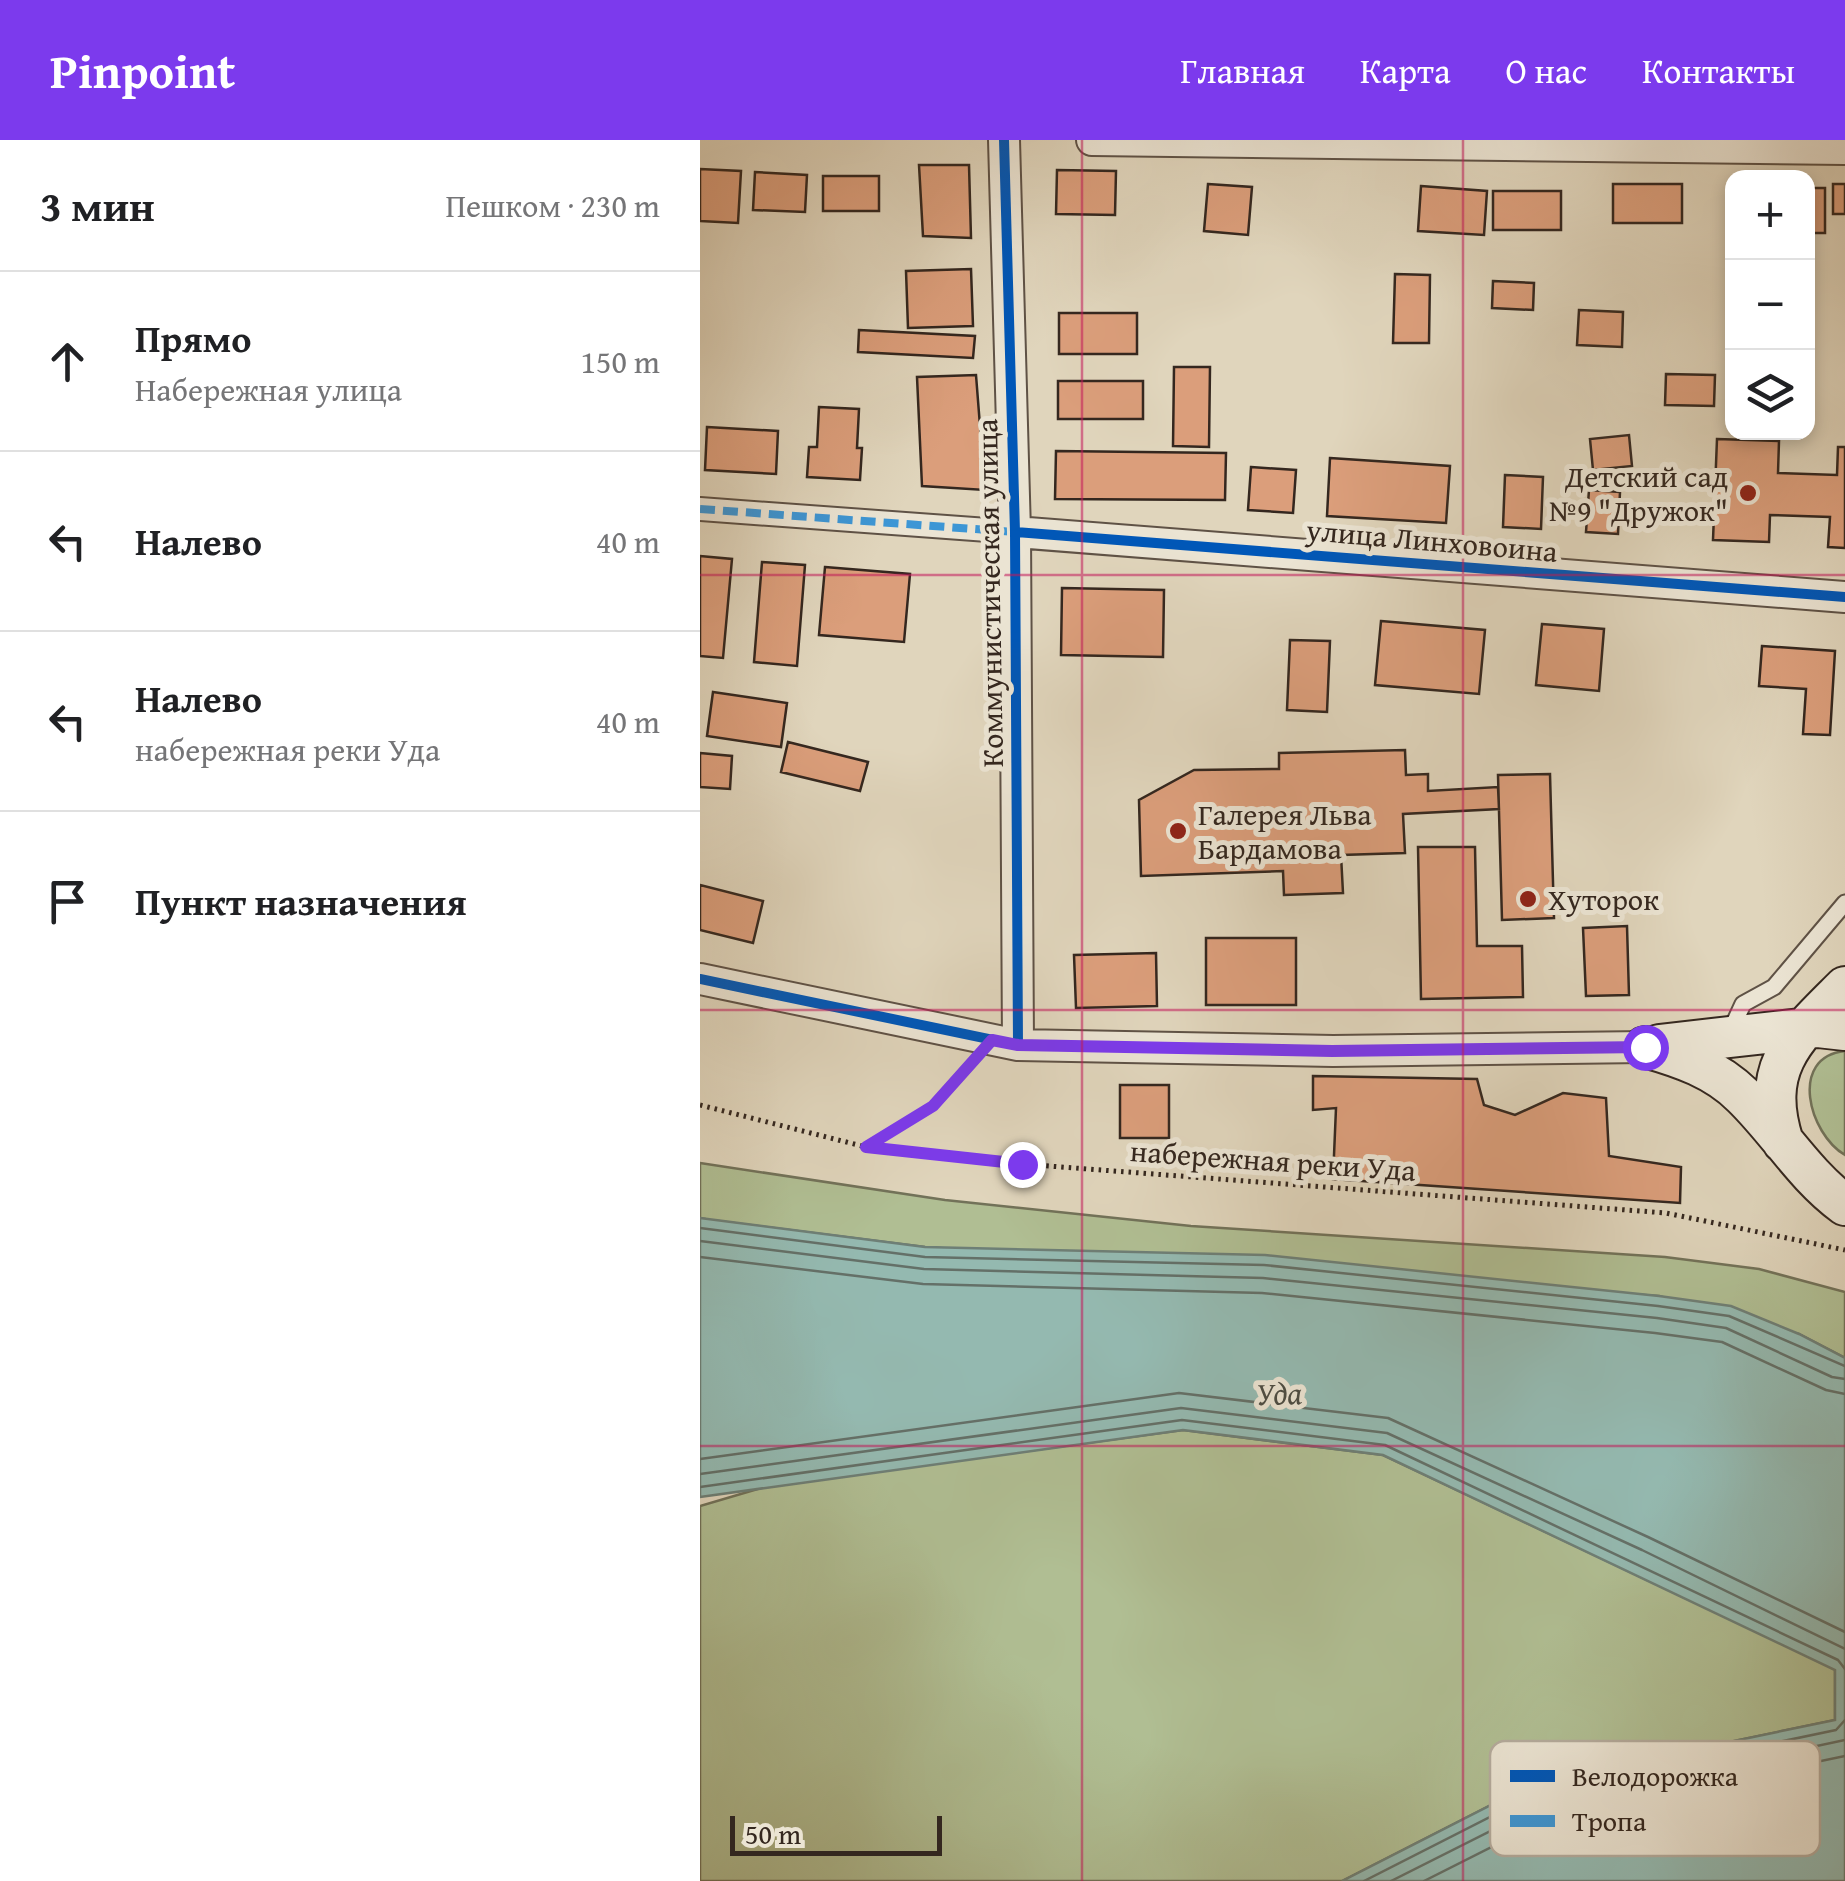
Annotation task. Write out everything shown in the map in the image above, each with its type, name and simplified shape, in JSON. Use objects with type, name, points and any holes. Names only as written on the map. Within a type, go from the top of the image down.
[{"type":"main road","points":[[1782,1142],[1775,1081],[1788,1048],[1845,987]]},
{"type":"main road","points":[[1645,1047],[1818,1027],[1845,1030]]},
{"type":"main road","points":[[1645,1047],[1696,1064],[1727,1082],[1837,1195]]},
{"type":"street","name":"Коммунистическая улица","points":[[1004,140],[1015,532],[1005,1043]]},
{"type":"street","points":[[1092,140],[1845,149]]},
{"type":"street","points":[[700,509],[1015,532]]},
{"type":"street","name":"улица Линховоина","points":[[1015,532],[1845,598]]},
{"type":"street","points":[[700,978],[1005,1043],[1332,1051],[1645,1047]]},
{"type":"lane","points":[[1728,1037],[1744,1004],[1774,986],[1845,904]]},
{"type":"path","points":[[866,1147],[933,1106],[1005,1043]]},
{"type":"green space","points":[[1845,1051],[1845,1155],[1822,1131],[1814,1114],[1810,1081],[1827,1056]]},
{"type":"green space","points":[[700,1163],[945,1200],[1191,1226],[1665,1257],[1759,1269],[1845,1292],[1845,1358],[1799,1334],[1659,1296],[925,1247],[710,1220],[700,1218]]},
{"type":"green space","points":[[1183,1430],[1383,1455],[1835,1669],[1835,1720],[1734,1741],[1490,1741],[1490,1805],[1342,1881],[700,1881],[700,1506],[768,1486]]},
{"type":"water","name":"Уда","points":[[700,1218],[925,1247],[1265,1255],[1731,1306],[1845,1358],[1845,1881],[1342,1881],[1490,1805],[1490,1856],[1820,1856],[1820,1741],[1734,1741],[1835,1720],[1835,1670],[1383,1455],[1183,1430],[700,1497]]},
{"type":"building","points":[[919,165],[969,165],[971,238],[923,236]]},
{"type":"building","points":[[700,169],[741,171],[738,223],[700,221]]},
{"type":"building","points":[[1057,170],[1116,171],[1115,215],[1056,214]]},
{"type":"building","points":[[755,172],[807,175],[805,212],[753,210]]},
{"type":"building","points":[[823,176],[879,176],[879,211],[823,211]]},
{"type":"building","points":[[1208,184],[1252,187],[1248,235],[1204,231]]},
{"type":"building","points":[[1613,184],[1682,184],[1682,223],[1613,223]]},
{"type":"building","points":[[1833,184],[1845,184],[1845,214],[1833,214]]},
{"type":"building","points":[[1421,186],[1487,191],[1484,235],[1418,231]]},
{"type":"building","points":[[1815,188],[1825,188],[1825,233],[1815,233]]},
{"type":"building","points":[[1493,191],[1561,191],[1561,230],[1493,230]]},
{"type":"building","points":[[971,269],[973,326],[908,328],[906,271]]},
{"type":"building","points":[[1395,274],[1430,275],[1429,343],[1393,343]]},
{"type":"building","points":[[1493,281],[1534,283],[1533,310],[1492,308]]},
{"type":"building","points":[[1579,310],[1623,312],[1622,347],[1577,345]]},
{"type":"building","points":[[1059,313],[1137,313],[1137,354],[1059,354]]},
{"type":"building","points":[[859,330],[975,336],[973,358],[858,352]]},
{"type":"building","points":[[1174,367],[1210,367],[1209,447],[1173,446]]},
{"type":"building","points":[[1666,374],[1715,375],[1714,406],[1665,405]]},
{"type":"building","points":[[976,375],[985,490],[922,486],[917,377]]},
{"type":"building","points":[[1058,381],[1143,381],[1143,419],[1058,419]]},
{"type":"building","points":[[819,407],[859,409],[860,480],[807,477],[809,447],[817,447]]},
{"type":"building","points":[[707,427],[778,431],[776,474],[705,470]]},
{"type":"building","points":[[1629,435],[1632,466],[1593,470],[1590,439]]},
{"type":"building","points":[[1717,439],[1779,441],[1778,473],[1837,475],[1838,447],[1845,447],[1845,548],[1828,547],[1830,517],[1770,515],[1769,542],[1713,540]]},
{"type":"building","points":[[1056,451],[1226,453],[1225,500],[1055,499]]},
{"type":"building","points":[[1330,458],[1450,466],[1446,523],[1327,516]]},
{"type":"building","points":[[1251,467],[1296,470],[1293,513],[1248,510]]},
{"type":"building","points":[[1505,475],[1543,477],[1541,529],[1503,527]]},
{"type":"building","points":[[1589,490],[1620,492],[1618,534],[1586,532]]},
{"type":"building","points":[[700,556],[732,559],[723,658],[700,656]]},
{"type":"building","points":[[762,562],[805,565],[797,666],[754,662]]},
{"type":"building","points":[[825,567],[910,574],[904,642],[819,635]]},
{"type":"building","points":[[1062,588],[1164,590],[1163,657],[1061,655]]},
{"type":"building","points":[[1381,621],[1485,630],[1479,694],[1375,685]]},
{"type":"building","points":[[1542,624],[1604,629],[1599,691],[1536,685]]},
{"type":"building","points":[[1290,640],[1330,641],[1327,712],[1287,710]]},
{"type":"building","points":[[1762,646],[1835,651],[1830,735],[1803,734],[1806,689],[1759,686]]},
{"type":"building","points":[[713,692],[787,703],[781,747],[707,736]]},
{"type":"building","points":[[788,742],[868,762],[860,791],[781,772]]},
{"type":"building","points":[[1405,750],[1406,775],[1428,774],[1428,791],[1498,787],[1499,809],[1403,814],[1405,853],[1341,855],[1343,893],[1284,895],[1283,871],[1141,876],[1139,800],[1194,770],[1279,769],[1279,753]]},
{"type":"building","points":[[700,753],[732,756],[730,789],[700,787]]},
{"type":"building","points":[[1550,774],[1554,918],[1502,920],[1498,775]]},
{"type":"building","points":[[1418,847],[1475,847],[1477,946],[1522,946],[1523,997],[1421,999]]},
{"type":"building","points":[[700,885],[763,901],[753,943],[700,930]]},
{"type":"building","points":[[1627,926],[1629,995],[1586,996],[1583,928]]},
{"type":"building","points":[[1206,938],[1296,938],[1296,1005],[1206,1005]]},
{"type":"building","points":[[1156,953],[1157,1006],[1076,1008],[1074,955]]},
{"type":"building","points":[[1313,1076],[1477,1079],[1484,1105],[1515,1115],[1563,1093],[1606,1098],[1609,1156],[1681,1167],[1680,1203],[1333,1179],[1336,1108],[1313,1110]]},
{"type":"building","points":[[1120,1085],[1169,1085],[1169,1138],[1120,1138]]},
{"type":"marked path","points":[[700,509],[1015,532]]},
{"type":"cycle path","points":[[1004,140],[1015,532],[1018,1045]]},
{"type":"cycle path","points":[[1015,532],[1845,597]]},
{"type":"cycle path","points":[[700,979],[1018,1045],[1333,1051],[1645,1047]]},
{"type":"place","name":"Детский сад №9 \"Дружок\"","points":[[1748,493]]},
{"type":"place","name":"Галерея Льва Бардамова","points":[[1178,831]]},
{"type":"place","name":"Хуторок","points":[[1528,899]]},
{"type":"route","points":[[1022,1164],[866,1147],[933,1106],[992,1040],[1018,1045],[1332,1051],[1645,1047]]}]
